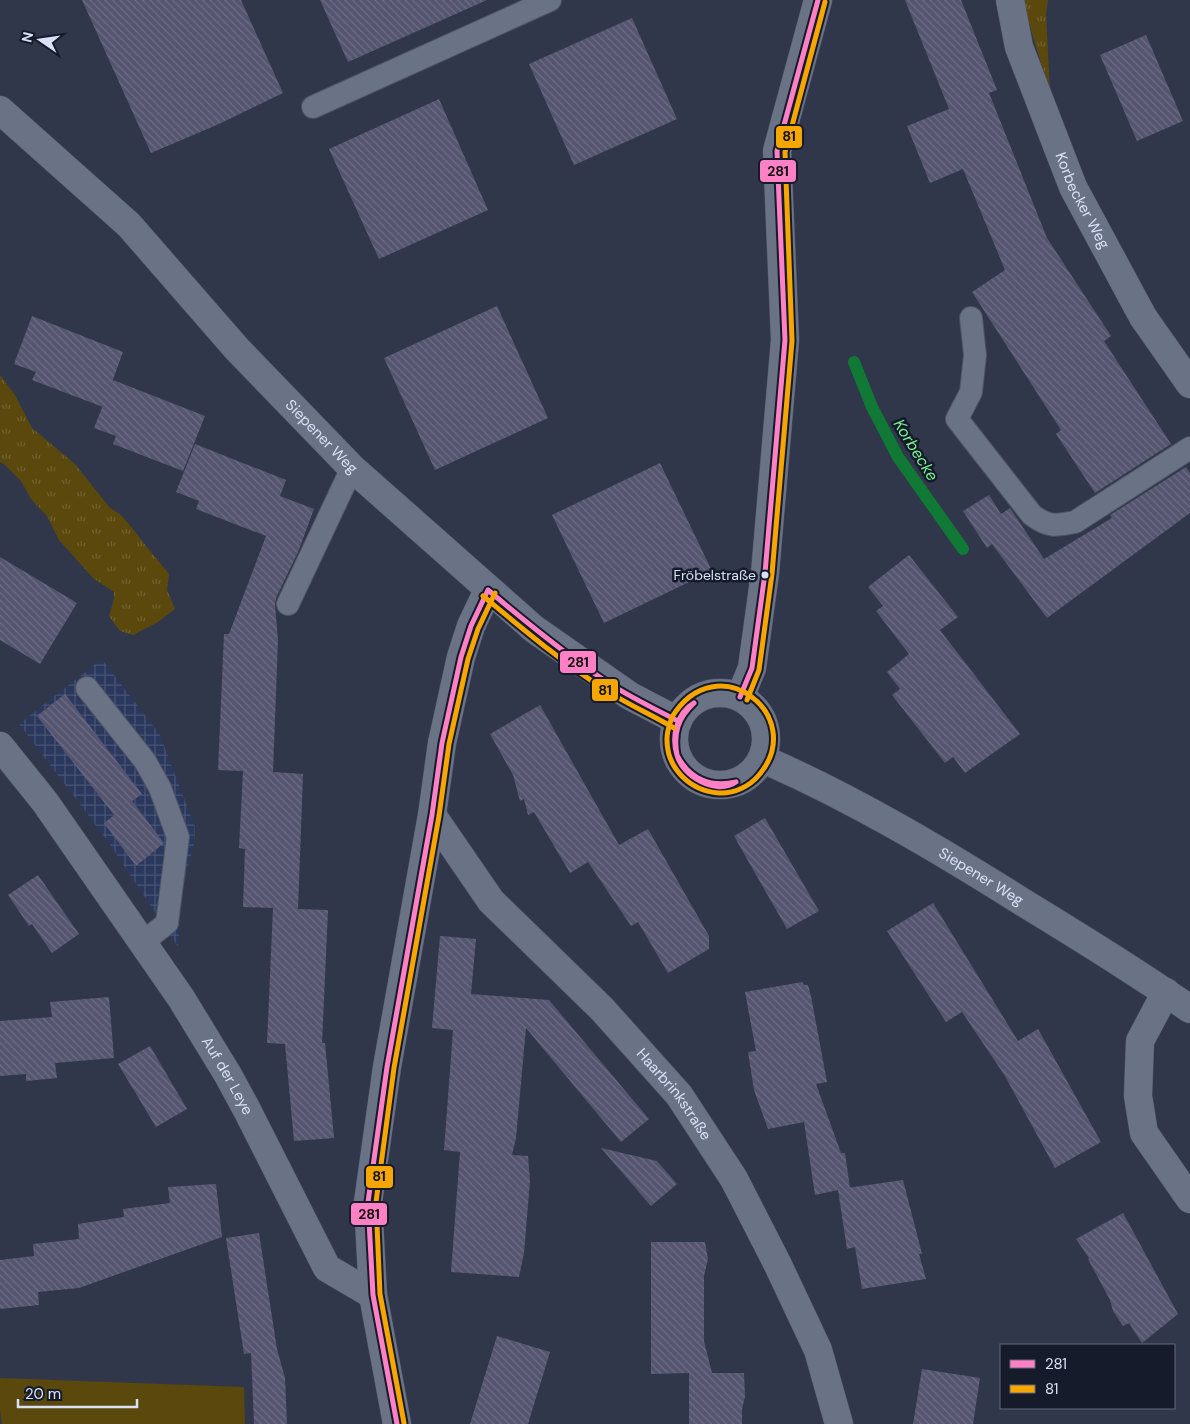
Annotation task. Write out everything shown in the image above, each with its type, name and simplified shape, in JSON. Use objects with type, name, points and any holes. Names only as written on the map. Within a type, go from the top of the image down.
[{"type":"street","points":[[740,697],[752,668],[765,573],[785,340],[777,151],[818,0]]},
{"type":"street","name":"Korbecker Weg","points":[[1010,0],[1019,47],[1073,187],[1143,317],[1190,384]]},
{"type":"street","name":"Siepener Weg","points":[[0,110],[129,225],[237,349],[352,468],[534,629],[608,682],[630,696],[678,721]]},
{"type":"street","points":[[397,1424],[373,1295],[368,1202],[387,1067],[432,815],[442,743],[461,657],[488,590]]},
{"type":"street","points":[[722,693],[740,697],[755,708],[764,723],[767,741],[763,759],[749,776],[730,785],[708,784],[691,775],[679,760],[674,740],[678,721],[689,706],[704,696],[722,693]]},
{"type":"street","name":"Auf der Leye","points":[[0,746],[45,802],[181,998],[228,1075],[327,1268],[373,1295]]},
{"type":"street","name":"Siepener Weg","points":[[763,759],[894,824],[980,875],[1190,1009]]},
{"type":"street","name":"Haarbrinkstraße","points":[[432,815],[491,901],[602,1009],[679,1095],[734,1179],[778,1265],[818,1350],[839,1424]]},
{"type":"street","points":[[1166,992],[1140,1041],[1138,1096],[1144,1133],[1190,1200]]},
{"type":"lane","points":[[314,107],[550,0]]},
{"type":"lane","points":[[971,318],[975,355],[971,392],[957,419],[1032,515],[1044,524],[1058,526],[1075,522],[1190,448]]},
{"type":"lane","points":[[288,604],[352,468]]},
{"type":"lane","points":[[87,688],[145,761],[160,788],[178,837],[167,923],[142,943]]},
{"type":"shaded area","points":[[98,662],[104,662],[160,735],[195,827],[194,844],[182,889],[178,947],[107,840],[19,724]]},
{"type":"green space","points":[[1022,0],[1048,0],[1046,14],[1050,93]]},
{"type":"green space","points":[[0,375],[15,395],[32,428],[75,464],[110,508],[121,515],[169,574],[167,590],[175,609],[158,622],[133,635],[120,631],[109,616],[114,592],[93,578],[59,540],[47,516],[31,499],[21,481],[0,462]]},
{"type":"green space","points":[[0,1378],[244,1387],[245,1424],[2,1424]]},
{"type":"building","points":[[82,0],[241,0],[283,93],[219,124],[151,153]]},
{"type":"building","points":[[320,0],[487,0],[348,62]]},
{"type":"building","points":[[905,0],[961,0],[997,90],[989,93],[1047,238],[1111,336],[1104,341],[1171,444],[1095,493],[1056,434],[1061,430],[972,292],[1005,270],[963,169],[930,183],[907,126],[949,109]]},
{"type":"building","points":[[632,18],[677,119],[574,165],[529,64]]},
{"type":"building","points":[[1146,35],[1183,121],[1137,141],[1100,55]]},
{"type":"building","points":[[439,99],[488,210],[379,259],[329,149]]},
{"type":"building","points":[[497,306],[548,418],[435,470],[384,358]]},
{"type":"building","points":[[32,316],[123,352],[103,407],[32,380],[36,372],[14,364]]},
{"type":"building","points":[[113,380],[205,416],[183,471],[113,444],[116,436],[94,428]]},
{"type":"building","points":[[195,444],[286,480],[280,496],[314,509],[298,552],[276,598],[278,640],[273,772],[303,774],[298,909],[328,910],[322,1043],[325,1043],[334,1138],[294,1141],[285,1044],[267,1043],[273,908],[243,907],[245,849],[239,848],[243,771],[218,770],[224,634],[229,634],[266,536],[196,509],[199,501],[176,492]]},
{"type":"building","points":[[660,463],[712,571],[604,623],[552,515]]},
{"type":"building","points":[[1186,467],[1190,473],[1190,513],[1047,618],[992,544],[987,548],[963,511],[989,495],[1001,514],[1010,508],[1044,559],[1112,518],[1110,515]]},
{"type":"building","points":[[909,555],[958,617],[940,630],[1020,734],[965,773],[953,757],[945,763],[892,695],[900,689],[887,672],[909,654],[876,611],[883,606],[868,587]]},
{"type":"building","points":[[0,557],[77,603],[40,664],[0,640]]},
{"type":"building","points":[[65,694],[142,794],[132,801],[164,843],[136,866],[104,823],[122,809],[114,815],[37,716]]},
{"type":"building","points":[[540,705],[619,845],[648,829],[709,936],[709,949],[668,973],[638,922],[631,926],[588,862],[570,873],[534,812],[528,815],[524,799],[520,801],[513,775],[490,734]]},
{"type":"building","points":[[765,818],[819,911],[787,929],[734,836]]},
{"type":"building","points":[[38,875],[79,934],[52,953],[32,924],[29,926],[8,895]]},
{"type":"building","points":[[933,903],[1018,1041],[1038,1029],[1101,1142],[1055,1168],[1005,1076],[962,1012],[946,1022],[887,931]]},
{"type":"building","points":[[440,936],[476,939],[471,994],[549,1000],[649,1119],[621,1142],[526,1028],[516,1138],[512,1155],[528,1156],[530,1181],[524,1253],[519,1277],[451,1272],[460,1152],[444,1150],[453,1030],[432,1028]]},
{"type":"building","points":[[802,982],[804,985],[808,985],[811,996],[827,1082],[816,1084],[841,1153],[845,1153],[850,1188],[903,1180],[922,1254],[919,1254],[926,1279],[862,1289],[855,1247],[847,1249],[838,1190],[815,1195],[804,1122],[768,1129],[754,1090],[748,1052],[756,1051],[745,992]]},
{"type":"building","points":[[109,997],[114,1058],[55,1063],[57,1078],[26,1081],[26,1074],[0,1076],[0,1021],[52,1017],[50,1002]]},
{"type":"building","points":[[150,1046],[187,1109],[156,1127],[118,1064]]},
{"type":"building","points":[[601,1148],[657,1161],[677,1184],[651,1206]]},
{"type":"building","points":[[216,1184],[222,1237],[79,1288],[38,1292],[39,1305],[0,1309],[0,1260],[34,1256],[33,1244],[79,1239],[78,1224],[124,1217],[123,1209],[170,1203],[168,1187]]},
{"type":"building","points":[[1123,1213],[1178,1314],[1142,1343],[1129,1323],[1123,1326],[1113,1311],[1110,1300],[1089,1258],[1076,1239]]},
{"type":"building","points":[[259,1233],[277,1349],[285,1378],[287,1424],[254,1424],[251,1353],[244,1354],[226,1238]]},
{"type":"building","points":[[651,1242],[705,1242],[708,1259],[704,1276],[704,1341],[712,1373],[744,1373],[745,1397],[742,1409],[742,1424],[689,1424],[689,1373],[651,1374]]},
{"type":"building","points":[[497,1336],[550,1352],[528,1424],[470,1424]]},
{"type":"building","points":[[922,1369],[980,1378],[973,1424],[913,1424]]},
{"type":"waterway","name":"Korbecke","points":[[854,362],[872,407],[898,457],[963,549]]},
{"type":"transit line","name":"281","points":[[740,697],[752,668],[765,573],[785,340],[777,151],[818,0]]},
{"type":"transit line","name":"81","points":[[747,700],[759,670],[772,574],[792,341],[785,152],[825,2]]},
{"type":"transit line","name":"281","points":[[488,590],[578,662],[610,684],[678,721]]},
{"type":"transit line","name":"281","points":[[397,1424],[373,1295],[368,1202],[387,1067],[432,815],[442,743],[461,657],[471,626],[488,590]]},
{"type":"transit line","name":"81","points":[[404,1423],[380,1294],[376,1202],[394,1068],[439,816],[449,744],[468,659],[478,629],[495,593]]},
{"type":"transit line","name":"81","points":[[483,596],[575,669],[615,696],[674,728]]},
{"type":"transit line","name":"81","points":[[671,720],[667,736],[671,759],[675,768],[682,776],[698,788],[719,793],[736,791],[746,786],[759,775],[771,753],[773,731],[765,711],[751,696],[732,688],[712,687],[691,696],[672,717]]},
{"type":"transit line","name":"281","points":[[677,755],[675,748],[677,726],[683,713],[694,703]]},
{"type":"transit line","name":"281","points":[[677,755],[676,733],[678,726],[684,714],[694,703]]},
{"type":"transit line","name":"281","points":[[677,755],[688,770],[702,780],[718,784],[736,782]]},
{"type":"transit line","name":"281","points":[[677,755],[680,763],[686,770],[701,782],[719,787],[728,786],[736,782]]},
{"type":"place","name":"Fröbelstraße","points":[[765,575]]}]
